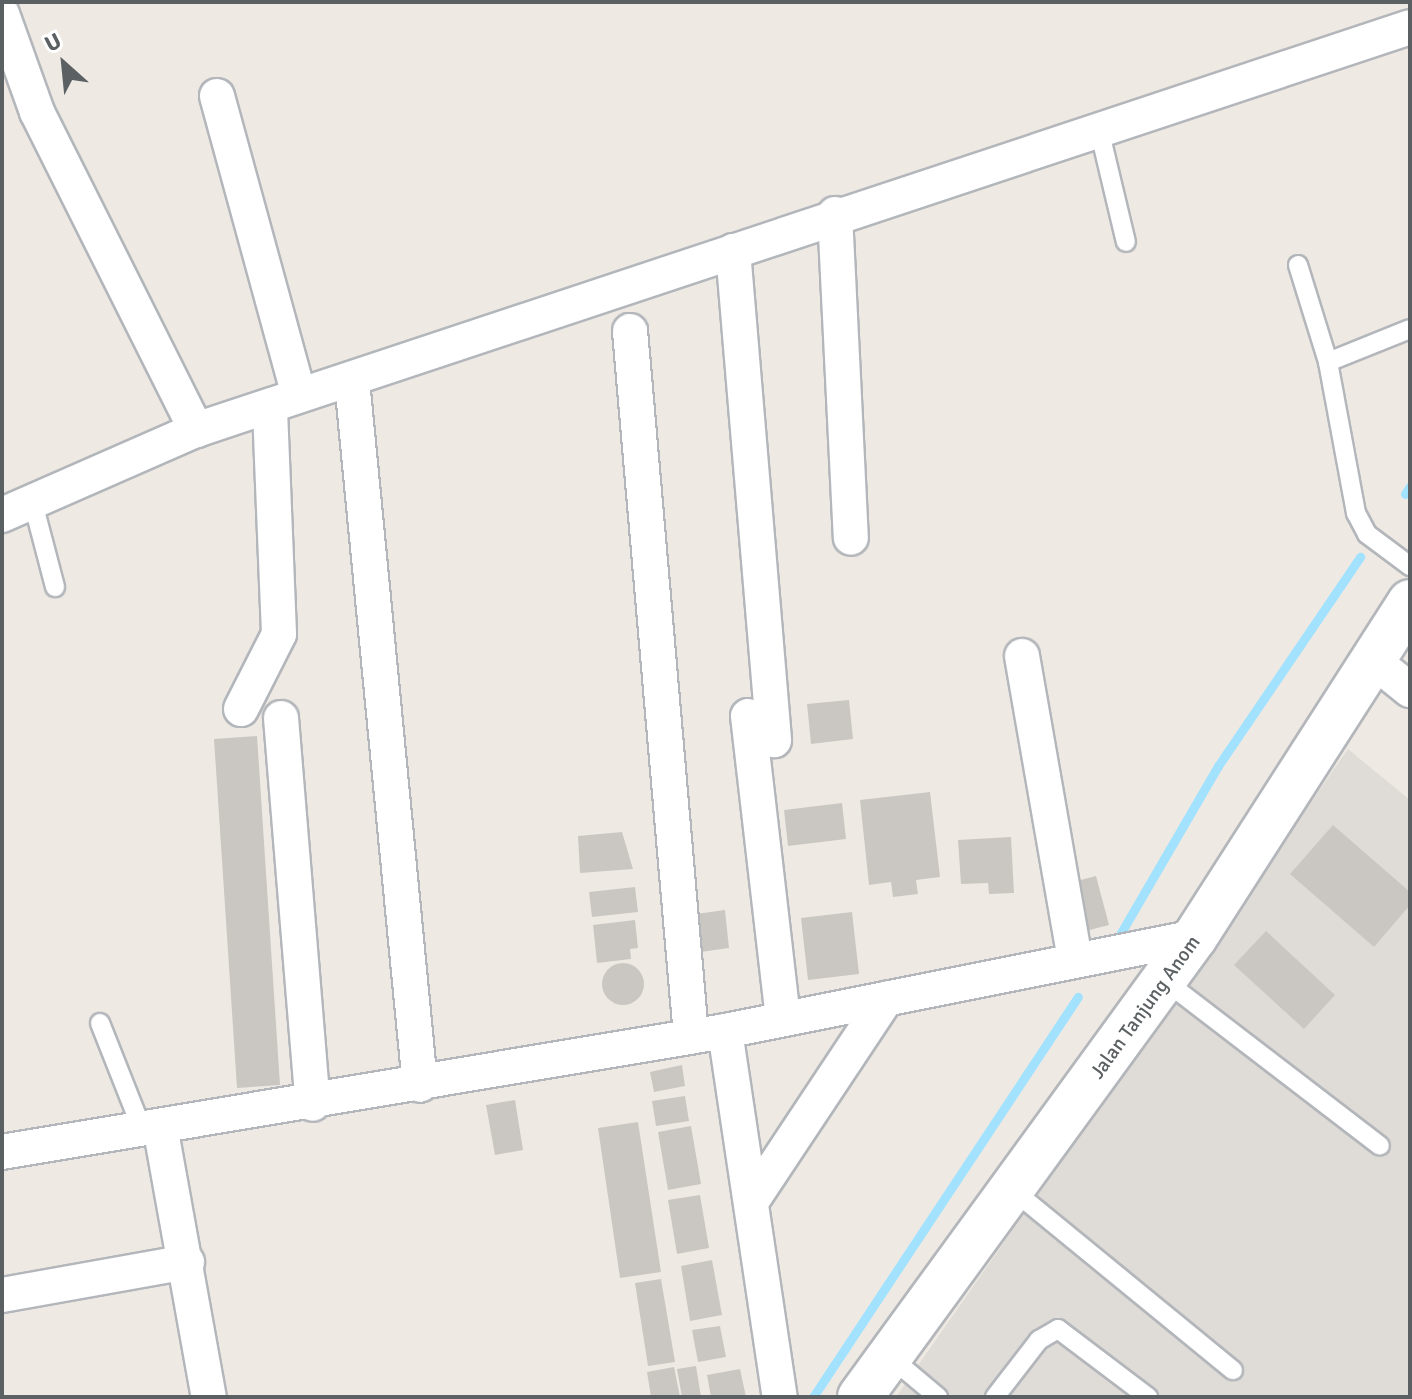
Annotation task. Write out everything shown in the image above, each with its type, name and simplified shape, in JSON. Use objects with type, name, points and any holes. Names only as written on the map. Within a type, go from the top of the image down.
[{"type":"main road","name":"Jalan Tanjung Anom","points":[[860,1397],[1014,1191],[1195,937],[1375,662],[1410,602]]},
{"type":"street","points":[[2,14],[37,112],[196,430]]},
{"type":"street","points":[[2,515],[196,430],[352,381],[835,214],[1410,27]]},
{"type":"street","points":[[217,96],[285,401],[279,634],[241,709]]},
{"type":"street","points":[[835,214],[851,538]]},
{"type":"street","points":[[733,251],[774,740]]},
{"type":"street","points":[[630,331],[691,1036]]},
{"type":"street","points":[[352,381],[420,1085]]},
{"type":"street","points":[[1022,656],[1075,960]]},
{"type":"street","points":[[1375,662],[1410,690]]},
{"type":"street","points":[[748,716],[783,1018]]},
{"type":"street","points":[[281,718],[313,1104]]},
{"type":"street","points":[[2,1152],[313,1104],[725,1031],[1195,937]]},
{"type":"street","points":[[755,1196],[886,999]]},
{"type":"street","points":[[725,1031],[755,1196],[780,1397]]},
{"type":"street","points":[[151,1127],[187,1262],[209,1397]]},
{"type":"street","points":[[2,1295],[187,1262]]},
{"type":"lane","points":[[1099,129],[1126,242]]},
{"type":"lane","points":[[1298,265],[1328,362],[1356,513],[1367,534],[1410,566]]},
{"type":"lane","points":[[1328,362],[1410,329]]},
{"type":"lane","points":[[33,503],[55,587]]},
{"type":"lane","points":[[1164,980],[1380,1146]]},
{"type":"lane","points":[[100,1023],[151,1127]]},
{"type":"lane","points":[[1014,1191],[1233,1370]]},
{"type":"lane","points":[[995,1397],[1039,1340],[1058,1329],[1148,1397]]},
{"type":"lane","points":[[889,1356],[938,1397]]},
{"type":"shaded area","points":[[1348,749],[1410,800],[1410,1397],[896,1397]]},
{"type":"building","points":[[849,700],[853,739],[811,744],[807,704]]},
{"type":"building","points":[[257,736],[280,1085],[237,1088],[214,739]]},
{"type":"building","points":[[930,792],[940,877],[916,880],[918,894],[893,897],[891,882],[869,885],[860,800]]},
{"type":"building","points":[[842,803],[846,839],[788,846],[784,810]]},
{"type":"building","points":[[1333,825],[1410,892],[1410,905],[1374,947],[1290,874]]},
{"type":"building","points":[[622,832],[633,869],[580,873],[578,836]]},
{"type":"building","points":[[1011,837],[1014,893],[989,894],[988,883],[961,884],[958,840]]},
{"type":"building","points":[[1096,876],[1109,925],[1086,931],[1073,882]]},
{"type":"building","points":[[635,887],[638,912],[592,917],[589,892]]},
{"type":"building","points":[[725,910],[729,948],[701,952],[696,914]]},
{"type":"building","points":[[852,912],[859,974],[808,980],[801,918]]},
{"type":"building","points":[[635,920],[638,948],[630,949],[631,959],[597,963],[593,925]]},
{"type":"building","points":[[1266,931],[1335,995],[1304,1029],[1234,965]]},
{"type":"building","points":[[623,963],[638,969],[644,984],[638,999],[623,1005],[608,999],[602,984],[608,969]]},
{"type":"building","points":[[682,1065],[685,1086],[654,1092],[650,1072]]},
{"type":"building","points":[[685,1096],[689,1121],[656,1126],[652,1101]]},
{"type":"building","points":[[515,1100],[523,1150],[495,1155],[486,1105]]},
{"type":"building","points":[[638,1122],[661,1272],[620,1278],[598,1128]]},
{"type":"building","points":[[691,1126],[701,1184],[668,1190],[658,1132]]},
{"type":"building","points":[[700,1195],[709,1248],[677,1254],[668,1200]]},
{"type":"building","points":[[712,1260],[722,1315],[690,1321],[681,1266]]},
{"type":"building","points":[[661,1279],[675,1362],[648,1366],[635,1283]]},
{"type":"building","points":[[720,1326],[726,1357],[698,1362],[692,1330]]},
{"type":"building","points":[[696,1366],[701,1397],[682,1397],[677,1369]]},
{"type":"building","points":[[674,1367],[680,1397],[651,1397],[647,1372]]},
{"type":"building","points":[[740,1369],[746,1397],[711,1397],[707,1375]]},
{"type":"waterway","points":[[1405,494],[1410,486]]},
{"type":"waterway","points":[[1115,943],[1218,766],[1360,557]]},
{"type":"waterway","points":[[813,1397],[1078,997]]}]
